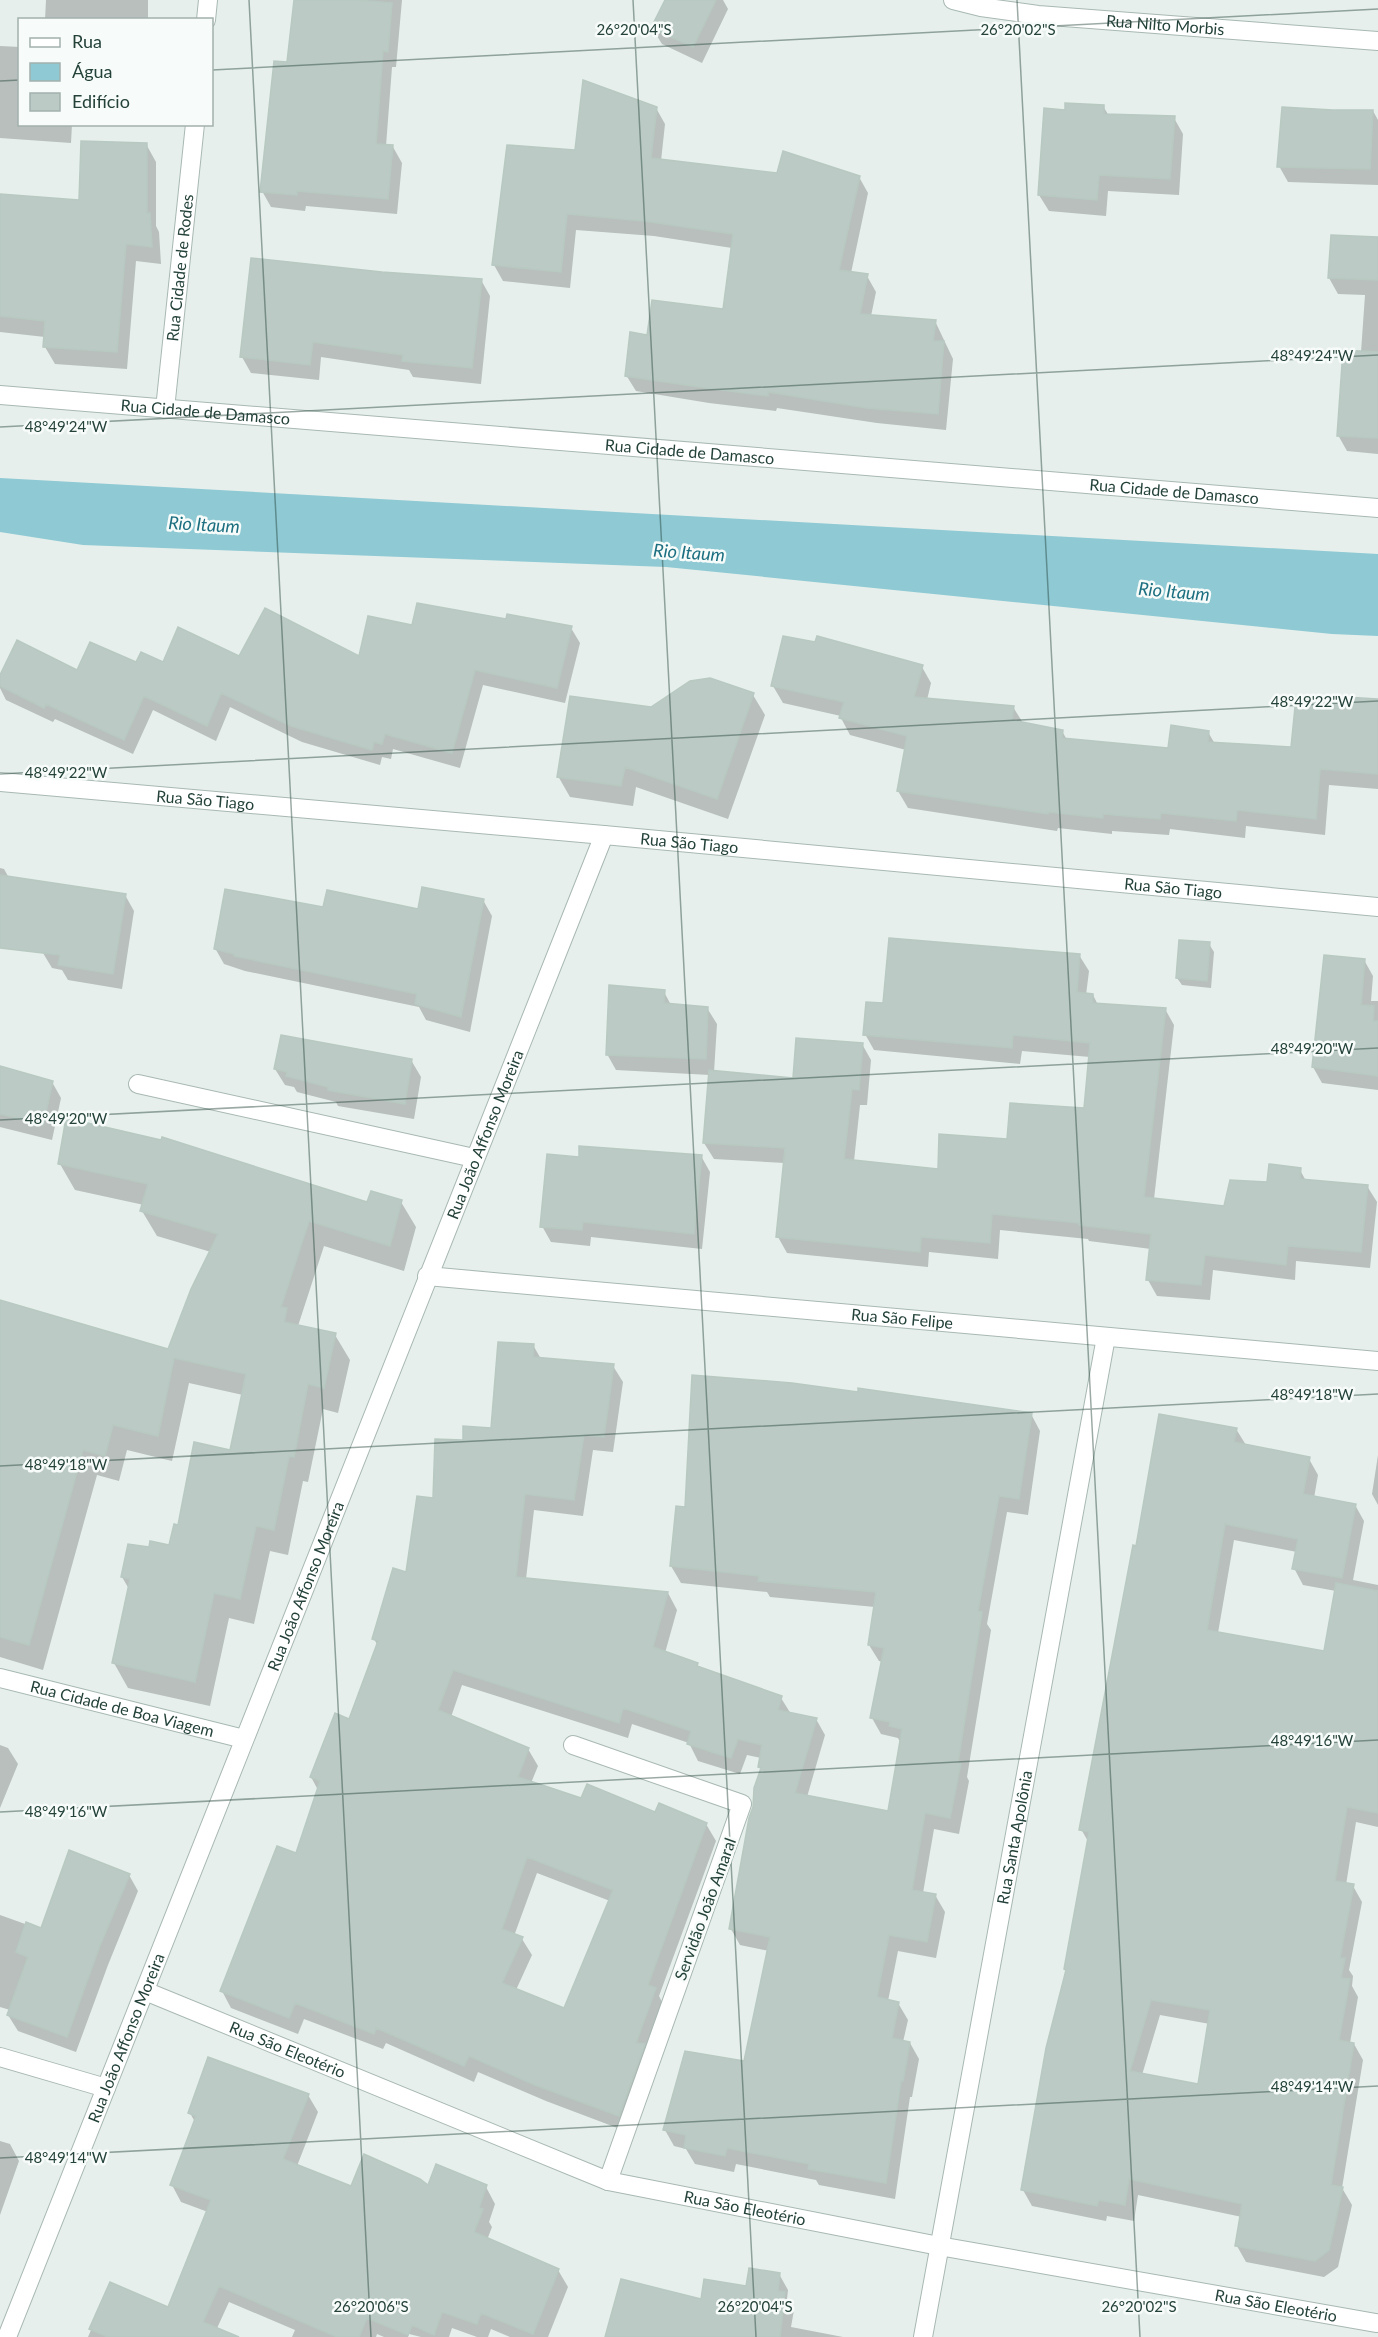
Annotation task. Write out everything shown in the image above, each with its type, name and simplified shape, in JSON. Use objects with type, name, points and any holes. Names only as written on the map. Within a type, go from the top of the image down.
[{"type":"street","points":[[206,18],[208,0]]},
{"type":"street","name":"Rua Nilto Morbis","points":[[953,0],[981,7],[1038,15],[1378,41]]},
{"type":"street","name":"Rua Cidade de Rodes","points":[[165,409],[195,126]]},
{"type":"street","name":"Rua Cidade de Damasco","points":[[0,395],[1378,508]]},
{"type":"street","name":"Rua São Tiago","points":[[0,782],[1378,906]]},
{"type":"street","name":"Rua João Affonso Moreira","points":[[7,2337],[604,835]]},
{"type":"street","points":[[138,1084],[474,1158]]},
{"type":"street","name":"Rua São Felipe","points":[[427,1276],[1378,1361]]},
{"type":"street","name":"Rua Santa Apolônia","points":[[922,2337],[1106,1337]]},
{"type":"street","name":"Rua Cidade de Boa Viagem","points":[[0,1678],[244,1739]]},
{"type":"street","name":"Servidão João Amaral","points":[[573,1745],[742,1804],[608,2181]]},
{"type":"street","name":"Rua São Eleotério","points":[[144,1991],[608,2181],[939,2246],[1376,2324]]},
{"type":"street","points":[[0,2057],[106,2088]]},
{"type":"water","name":"Rio Itaum","points":[[0,478],[1378,554],[1378,636],[1332,634],[666,567],[83,545],[0,532]]},
{"type":"building","points":[[294,0],[357,0],[392,3],[388,52],[383,51],[376,144],[393,145],[388,199],[297,191],[297,195],[260,192],[274,61],[287,62]]},
{"type":"building","points":[[665,0],[716,0],[693,47],[651,28]]},
{"type":"building","points":[[583,80],[657,107],[651,158],[777,173],[783,151],[860,176],[839,270],[868,274],[860,314],[936,320],[933,341],[944,341],[938,414],[867,408],[768,392],[768,396],[625,376],[630,332],[647,335],[652,300],[723,309],[733,234],[644,221],[567,214],[561,272],[492,265],[507,145],[575,150]]},
{"type":"building","points":[[1065,103],[1104,105],[1104,114],[1175,116],[1170,179],[1099,175],[1097,200],[1038,195],[1044,108],[1065,110]]},
{"type":"building","points":[[1282,107],[1373,110],[1370,169],[1277,167]]},
{"type":"building","points":[[81,141],[147,143],[147,213],[150,213],[152,247],[126,244],[117,352],[43,347],[45,321],[0,316],[0,194],[79,200]]},
{"type":"building","points":[[1331,235],[1378,237],[1378,280],[1328,278]]},
{"type":"building","points":[[251,258],[382,272],[482,279],[472,368],[402,361],[403,355],[313,342],[310,365],[240,357]]},
{"type":"building","points":[[1343,350],[1378,352],[1378,438],[1337,436]]},
{"type":"building","points":[[417,603],[506,619],[507,614],[572,626],[557,688],[475,670],[452,753],[385,734],[382,744],[374,742],[372,750],[291,726],[221,693],[207,726],[144,696],[124,740],[46,704],[44,708],[0,686],[0,675],[17,640],[77,670],[90,642],[136,662],[141,652],[163,662],[178,627],[239,656],[265,608],[359,656],[368,616],[412,625]]},
{"type":"building","points":[[783,636],[815,642],[817,636],[923,665],[914,697],[1014,706],[1012,720],[1063,730],[1062,738],[1168,748],[1171,725],[1209,731],[1208,742],[1291,747],[1296,697],[1330,699],[1330,696],[1378,699],[1378,774],[1320,769],[1316,819],[1237,810],[1236,821],[1161,813],[1160,819],[1103,814],[1103,818],[1048,812],[1048,814],[897,791],[907,736],[839,718],[844,702],[771,686]]},
{"type":"building","points":[[710,678],[754,693],[717,799],[625,767],[621,786],[557,777],[570,696],[651,707],[690,681]]},
{"type":"building","points":[[0,875],[126,894],[113,974],[58,965],[60,955],[0,948]]},
{"type":"building","points":[[422,887],[484,899],[461,1017],[415,1004],[417,994],[234,956],[234,954],[214,949],[225,889],[323,907],[327,890],[418,909]]},
{"type":"building","points":[[889,938],[1080,954],[1077,992],[1093,994],[1093,1003],[1166,1008],[1144,1197],[1224,1206],[1230,1180],[1267,1182],[1269,1164],[1301,1168],[1300,1179],[1368,1185],[1361,1252],[1288,1246],[1286,1265],[1205,1255],[1201,1285],[1146,1280],[1151,1234],[1079,1225],[1079,1223],[992,1214],[990,1243],[921,1237],[920,1252],[776,1237],[785,1148],[703,1143],[709,1070],[793,1078],[796,1038],[863,1043],[859,1090],[852,1089],[844,1159],[938,1169],[939,1134],[1007,1139],[1010,1103],[1084,1108],[1090,1043],[1013,1035],[1012,1048],[863,1035],[866,1002],[883,1003]]},
{"type":"building","points":[[1179,940],[1210,942],[1207,981],[1176,978]]},
{"type":"building","points":[[1324,955],[1365,959],[1361,1005],[1374,1006],[1373,1021],[1378,1021],[1378,1076],[1312,1067]]},
{"type":"building","points":[[609,985],[665,990],[664,1003],[708,1007],[706,1059],[606,1055]]},
{"type":"building","points":[[281,1035],[412,1059],[405,1104],[328,1090],[328,1087],[286,1076],[287,1072],[274,1069]]},
{"type":"building","points":[[0,1066],[53,1081],[43,1125],[0,1114]]},
{"type":"building","points":[[66,1118],[161,1140],[162,1137],[367,1202],[371,1191],[402,1200],[390,1246],[309,1221],[281,1307],[287,1308],[284,1322],[336,1333],[324,1388],[308,1384],[294,1457],[289,1456],[274,1530],[256,1526],[240,1599],[214,1593],[195,1682],[112,1663],[130,1579],[121,1577],[128,1544],[149,1547],[150,1541],[169,1545],[174,1524],[178,1525],[194,1442],[230,1450],[246,1374],[174,1358],[158,1436],[113,1425],[105,1456],[83,1450],[29,1645],[0,1637],[0,1300],[168,1349],[191,1289],[218,1234],[140,1211],[148,1184],[58,1164]]},
{"type":"building","points":[[579,1146],[702,1155],[694,1234],[583,1222],[582,1230],[540,1227],[547,1154],[579,1157]]},
{"type":"building","points":[[498,1342],[534,1344],[533,1357],[614,1364],[604,1437],[584,1435],[574,1500],[525,1494],[516,1577],[668,1592],[653,1647],[698,1663],[697,1666],[782,1696],[778,1710],[817,1718],[795,1793],[888,1811],[902,1729],[889,1726],[890,1722],[870,1718],[884,1648],[868,1645],[876,1592],[758,1581],[759,1576],[670,1566],[676,1506],[685,1507],[692,1375],[792,1383],[858,1392],[858,1388],[1032,1413],[1019,1499],[999,1496],[978,1611],[982,1612],[958,1763],[961,1763],[950,1818],[925,1813],[912,1890],[936,1894],[927,1942],[889,1935],[877,1997],[899,2002],[892,2038],[910,2042],[903,2081],[901,2081],[886,2183],[808,2169],[809,2164],[727,2148],[725,2156],[684,2148],[686,2135],[663,2130],[685,2051],[744,2061],[770,1937],[729,1929],[749,1818],[753,1807],[754,1788],[761,1768],[758,1767],[762,1745],[738,1739],[731,1758],[687,1744],[691,1731],[623,1708],[619,1723],[453,1670],[438,1710],[529,1748],[518,1777],[581,1798],[587,1784],[655,1812],[659,1803],[707,1823],[648,1985],[656,1988],[636,2043],[645,2044],[619,2116],[535,2085],[469,2056],[464,2066],[376,2028],[374,2034],[295,2003],[289,2018],[220,1991],[277,1846],[296,1853],[320,1781],[310,1777],[335,1713],[349,1719],[378,1641],[372,1639],[393,1568],[406,1572],[417,1496],[433,1498],[435,1439],[463,1440],[463,1426],[491,1428]],"holes":[[[527,1857],[613,1890],[564,2008],[502,1983],[523,1937],[502,1929]]]},
{"type":"building","points":[[1159,1414],[1237,1428],[1234,1442],[1310,1457],[1303,1494],[1356,1504],[1342,1578],[1292,1569],[1298,1539],[1225,1524],[1207,1630],[1324,1651],[1336,1583],[1378,1591],[1378,1813],[1347,1807],[1335,1881],[1354,1884],[1340,1958],[1345,1958],[1341,1978],[1350,1979],[1339,2040],[1354,2043],[1331,2185],[1343,2187],[1329,2250],[1315,2261],[1235,2246],[1242,2204],[1129,2179],[1125,2205],[1099,2200],[1097,2206],[1021,2190],[1046,2048],[1066,1970],[1064,1969],[1089,1832],[1079,1830],[1133,1545],[1136,1546]],"holes":[[[1151,2000],[1210,2010],[1198,2084],[1130,2071]]]},
{"type":"building","points":[[69,1850],[130,1874],[99,1948],[67,2037],[7,2015],[28,1957],[16,1952],[26,1922],[41,1928]]},
{"type":"building","points":[[208,2057],[309,2094],[283,2159],[351,2186],[364,2154],[420,2179],[428,2185],[436,2164],[487,2185],[479,2208],[483,2209],[474,2232],[559,2269],[533,2334],[481,2313],[477,2324],[442,2312],[434,2335],[412,2325],[408,2335],[367,2318],[359,2337],[337,2337],[219,2286],[203,2322],[239,2337],[108,2337],[89,2329],[110,2282],[168,2307],[211,2200],[170,2185],[196,2116],[188,2113]]},
{"type":"building","points":[[749,2268],[780,2273],[778,2291],[785,2292],[780,2337],[605,2337],[621,2279],[701,2299],[704,2279],[746,2286]]}]
